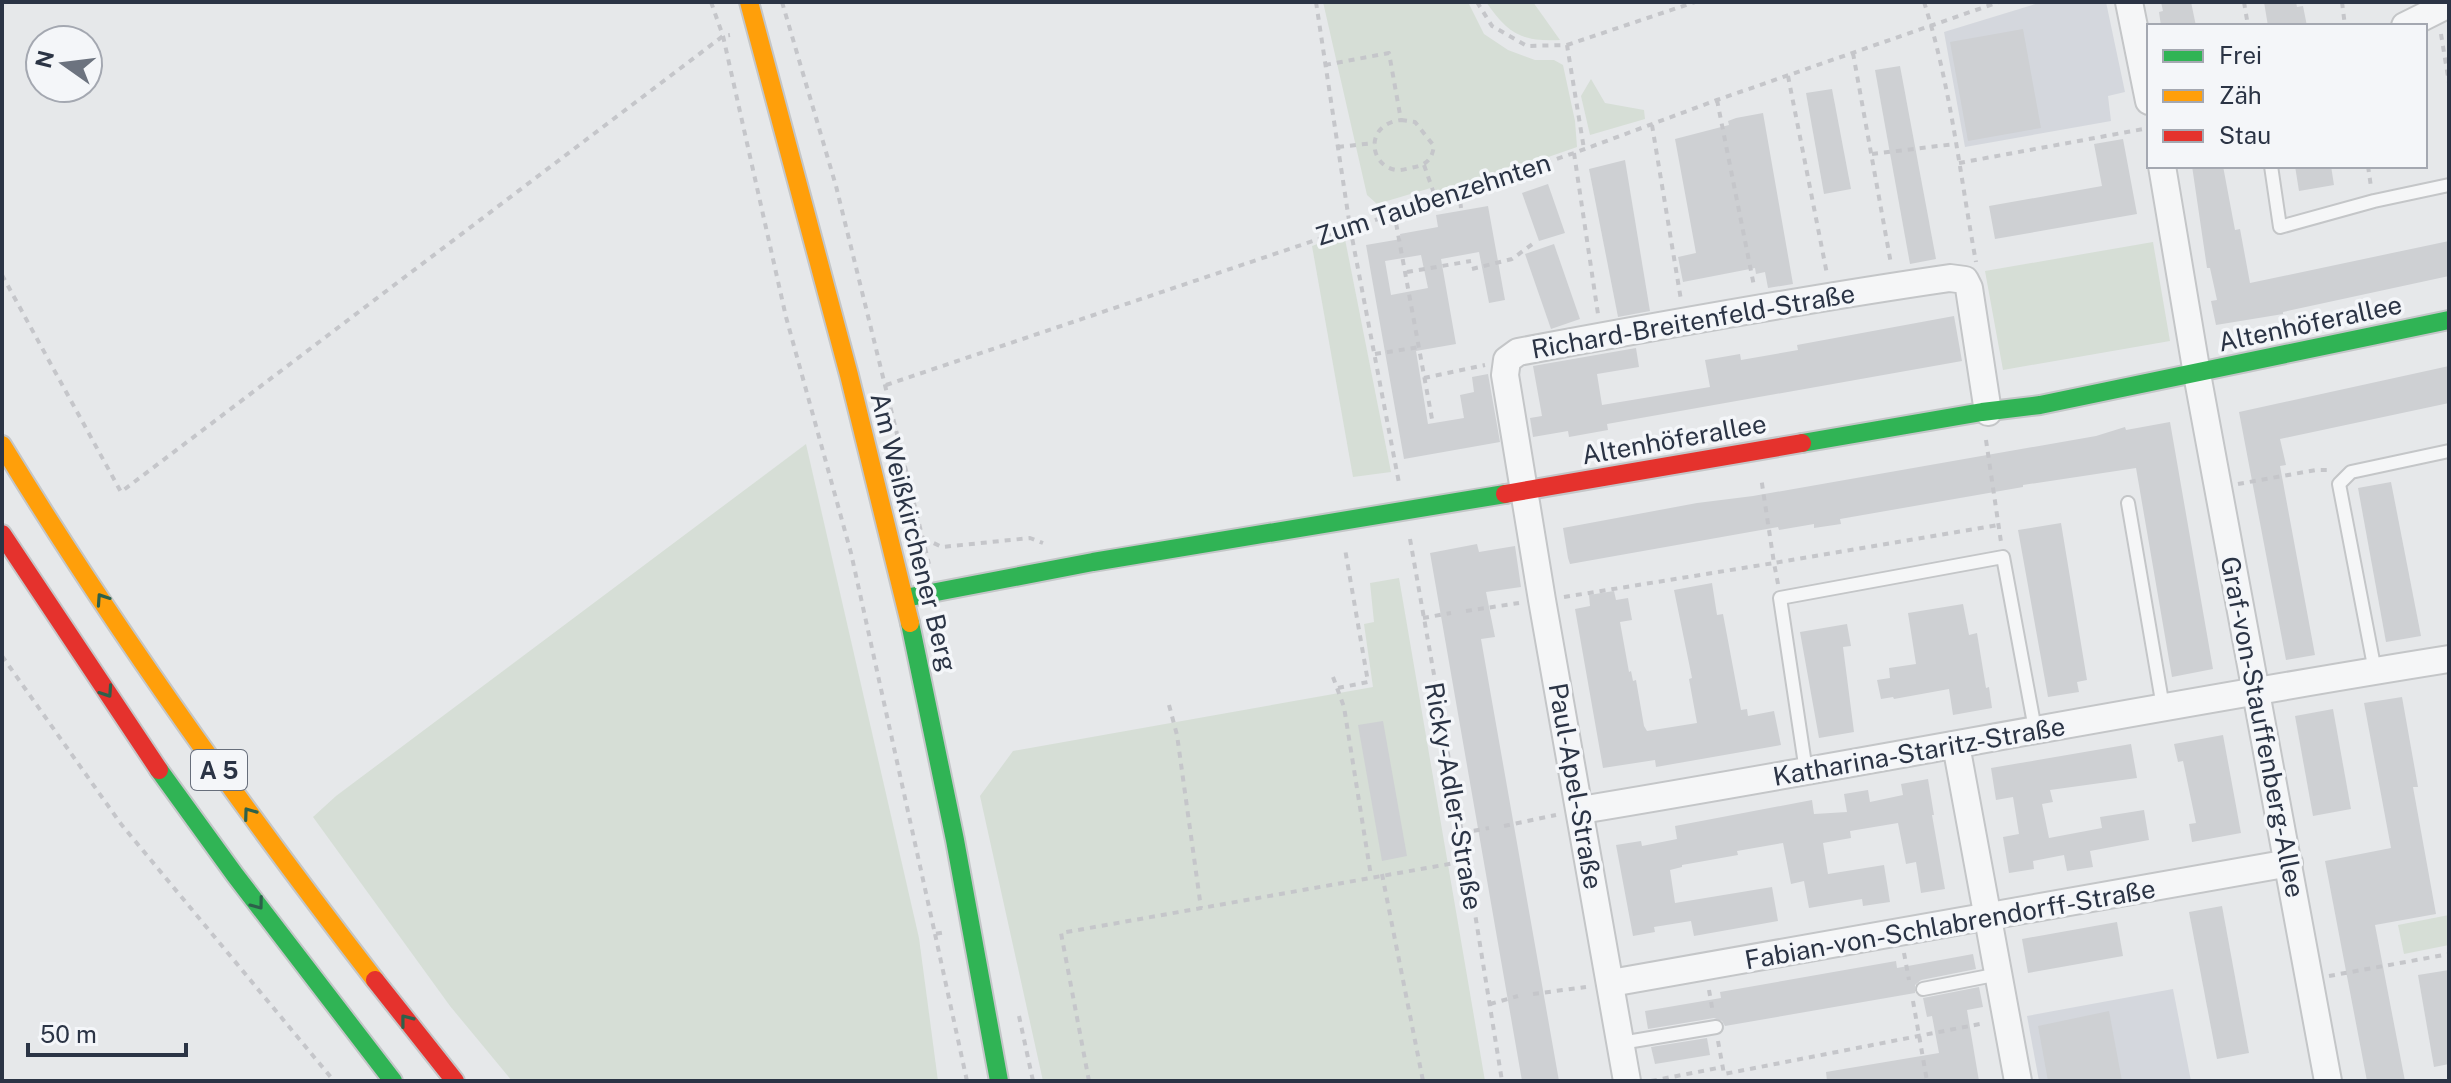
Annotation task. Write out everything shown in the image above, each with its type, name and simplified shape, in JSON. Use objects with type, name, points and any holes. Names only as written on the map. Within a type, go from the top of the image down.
[{"type":"main road","name":"Am Weißkirchener Berg","points":[[749,2],[834,315],[905,598],[972,929],[999,1081]]},
{"type":"main road","name":"Altenhöferallee","points":[[905,598],[1093,562],[1525,491],[1986,423],[2040,405],[2449,320]]},
{"type":"main road","name":"A 5","points":[[2,445],[49,520],[225,779],[455,1081]]},
{"type":"main road","name":"A 5","points":[[2,534],[166,780],[393,1081]]},
{"type":"street","points":[[2129,2],[2147,91]]},
{"type":"street","points":[[2409,24],[2443,7]]},
{"type":"street","name":"Graf-von-Stauffenberg-Allee","points":[[2162,168],[2166,251],[2197,374],[2328,1081]]},
{"type":"street","name":"Richard-Breitenfeld-Straße","points":[[1525,491],[1505,375],[1507,360],[1518,352],[1895,286],[1950,278],[1974,284]]},
{"type":"street","points":[[1974,284],[1986,423]]},
{"type":"street","name":"Paul-Apel-Straße","points":[[1525,491],[1627,1081]]},
{"type":"street","name":"Katharina-Staritz-Straße","points":[[1581,810],[2449,659]]},
{"type":"street","points":[[1956,745],[2018,1081]]},
{"type":"street","name":"Fabian-von-Schlabrendorff-Straße","points":[[1611,983],[2289,863]]},
{"type":"lane","points":[[2271,168],[2280,227],[2374,201],[2449,185]]},
{"type":"lane","points":[[2375,671],[2339,484],[2351,472],[2449,451]]},
{"type":"lane","points":[[2128,503],[2163,707]]},
{"type":"lane","points":[[1806,773],[1780,598],[2003,557],[2035,729]]},
{"type":"lane","points":[[1923,989],[1999,974]]},
{"type":"lane","points":[[1621,1043],[1716,1027]]},
{"type":"path","points":[[711,2],[723,36],[786,317],[845,532],[929,897]]},
{"type":"path","points":[[782,2],[836,186],[922,538],[942,547],[1030,538]]},
{"type":"path","name":"Ricky-Adler-Straße","points":[[1316,2],[1350,227],[1405,511],[1502,1081]]},
{"type":"path","points":[[1477,2],[1492,26],[1527,46],[1567,45],[1695,2]]},
{"type":"path","points":[[1924,2],[1959,163],[1977,267],[1974,284]]},
{"type":"path","points":[[1976,2],[1979,9]]},
{"type":"path","name":"Zum Taubenzehnten","points":[[886,385],[1574,153],[1999,2]]},
{"type":"path","points":[[2244,2],[2248,24]]},
{"type":"path","points":[[2342,2],[2345,24]]},
{"type":"path","points":[[2443,7],[2449,83]]},
{"type":"path","points":[[2,275],[121,492],[723,36]]},
{"type":"path","points":[[1567,45],[1584,149]]},
{"type":"path","points":[[1325,65],[1389,53],[1401,120]]},
{"type":"path","points":[[1853,53],[1895,286]]},
{"type":"path","points":[[1788,76],[1831,296]]},
{"type":"path","points":[[1717,100],[1759,308]]},
{"type":"path","points":[[1401,120],[1415,122],[1434,146],[1432,157],[1424,165],[1397,171],[1383,165],[1374,143],[1378,130],[1387,122],[1401,120]]},
{"type":"path","points":[[1652,125],[1685,322]]},
{"type":"path","points":[[1959,163],[2147,128]]},
{"type":"path","points":[[1338,147],[1374,143]]},
{"type":"path","points":[[1872,154],[1955,144]]},
{"type":"path","points":[[1574,153],[1601,336]]},
{"type":"path","points":[[1424,165],[1436,199]]},
{"type":"path","points":[[1459,192],[1461,208]]},
{"type":"path","points":[[1394,212],[1432,419]]},
{"type":"path","points":[[1472,269],[1512,259],[1534,243]]},
{"type":"path","points":[[1407,272],[1471,261]]},
{"type":"path","points":[[1375,354],[1420,347]]},
{"type":"path","points":[[1424,378],[1507,360]]},
{"type":"path","points":[[1986,423],[2003,557]]},
{"type":"path","points":[[2218,488],[2316,470],[2351,472]]},
{"type":"path","points":[[1761,473],[1774,563]]},
{"type":"path","points":[[1466,611],[1998,525]]},
{"type":"path","points":[[1338,688],[1368,682],[1344,547]]},
{"type":"path","points":[[1423,618],[1451,613]]},
{"type":"path","points":[[2,656],[121,824],[334,1081]]},
{"type":"path","points":[[1333,677],[1344,707],[1371,876]]},
{"type":"path","points":[[1169,705],[1177,735],[1201,908]]},
{"type":"path","points":[[1504,826],[1581,810]]},
{"type":"path","points":[[1462,833],[1489,828]]},
{"type":"path","points":[[1089,1081],[1061,933],[1466,861]]},
{"type":"path","points":[[1382,874],[1423,1081]]},
{"type":"path","points":[[1900,933],[1927,1081]]},
{"type":"path","points":[[935,934],[967,1081]]},
{"type":"path","points":[[2309,979],[2449,954]]},
{"type":"path","points":[[1705,968],[1724,1074],[2007,1019]]},
{"type":"path","points":[[1533,994],[1611,983]]},
{"type":"path","points":[[1490,1004],[1518,996]]},
{"type":"path","points":[[1651,1081],[1723,1067]]},
{"type":"shaded area","points":[[1323,2],[1468,2],[1484,34],[1508,50],[1535,60],[1554,60],[1563,65],[1575,121],[1577,147],[1437,196],[1434,187],[1377,204],[1367,195]]},
{"type":"shaded area","points":[[1486,2],[1533,2],[1560,40],[1517,34],[1502,22]]},
{"type":"shaded area","points":[[2042,2],[2106,2],[2125,92],[2108,96],[2111,121],[1965,147],[1944,32]]},
{"type":"shaded area","points":[[1591,79],[1605,103],[1644,110],[1645,119],[1590,135],[1581,96]]},
{"type":"shaded area","points":[[1344,234],[1391,472],[1353,477],[1312,246]]},
{"type":"shaded area","points":[[2153,242],[2170,341],[2003,370],[1985,271]]},
{"type":"shaded area","points":[[806,444],[919,938],[938,1081],[512,1081],[450,1006],[313,817],[336,796]]},
{"type":"shaded area","points":[[1399,578],[1485,1081],[1043,1081],[980,796],[1013,751],[1373,687],[1364,624],[1374,622],[1370,583]]},
{"type":"shaded area","points":[[2449,915],[2449,945],[2404,954],[2398,925]]},
{"type":"shaded area","points":[[2173,989],[2191,1081],[2039,1081],[2027,1016]]},
{"type":"building","points":[[2161,2],[2191,2],[2196,24],[2161,24],[2159,12],[2163,11]]},
{"type":"building","points":[[2264,2],[2296,2],[2297,7],[2303,6],[2307,24],[2268,24]]},
{"type":"building","points":[[2023,29],[2041,128],[1968,141],[1950,42]]},
{"type":"building","points":[[1900,66],[1936,259],[1910,264],[1875,70]]},
{"type":"building","points":[[1832,89],[1851,189],[1824,194],[1806,93]]},
{"type":"building","points":[[1763,113],[1793,284],[1768,288],[1765,272],[1756,274],[1755,268],[1683,282],[1678,257],[1696,253],[1675,139],[1729,125],[1728,121],[1736,118]]},
{"type":"building","points":[[2123,139],[2137,214],[1995,239],[1989,206],[2102,186],[2094,144]]},
{"type":"building","points":[[1625,160],[1650,311],[1618,317],[1589,169]]},
{"type":"building","points":[[2192,168],[2223,168],[2235,230],[2240,229],[2250,283],[2449,241],[2449,276],[2283,314],[2216,325],[2211,301],[2217,300],[2210,268],[2207,268]]},
{"type":"building","points":[[2295,168],[2331,168],[2334,185],[2299,191]]},
{"type":"building","points":[[1548,184],[1565,233],[1539,241],[1522,193]]},
{"type":"building","points":[[1488,206],[1505,300],[1489,303],[1479,252],[1441,259],[1456,344],[1416,351],[1428,424],[1464,418],[1460,395],[1474,392],[1472,377],[1488,374],[1500,442],[1404,459],[1366,245],[1401,239],[1400,234],[1438,227],[1436,215]],"holes":[[[1421,255],[1428,288],[1391,295],[1385,261]]]},
{"type":"building","points":[[1554,244],[1580,319],[1551,329],[1525,254]]},
{"type":"building","points":[[1954,316],[1962,361],[1607,424],[1608,430],[1569,437],[1568,431],[1533,437],[1530,418],[1542,416],[1533,366],[1636,348],[1639,367],[1597,374],[1602,405],[1710,387],[1705,360],[1740,354],[1741,360],[1798,350],[1797,345]]},
{"type":"building","points":[[2449,366],[2449,403],[2280,439],[2286,465],[2280,466],[2315,655],[2286,660],[2239,412]]},
{"type":"building","points":[[2170,422],[2213,669],[2172,677],[2136,468],[2023,485],[1840,519],[1841,524],[1814,528],[1814,524],[1779,530],[1778,527],[1570,564],[1568,558],[1563,528],[2096,436],[2125,427],[2126,430]]},
{"type":"building","points":[[2391,482],[2421,636],[2386,642],[2358,488]]},
{"type":"building","points":[[2061,523],[2087,680],[2077,682],[2079,692],[2048,697],[2018,530]]},
{"type":"building","points":[[1477,544],[1479,552],[1515,546],[1521,587],[1486,592],[1495,637],[1481,639],[1559,1081],[1522,1081],[1430,553]]},
{"type":"building","points":[[1712,583],[1717,615],[1723,614],[1741,710],[1747,709],[1748,716],[1774,711],[1781,745],[1656,767],[1655,760],[1603,768],[1575,609],[1590,606],[1589,595],[1614,591],[1616,600],[1628,598],[1632,620],[1620,622],[1629,672],[1633,681],[1636,680],[1644,726],[1647,731],[1697,723],[1689,679],[1692,678],[1674,590]]},
{"type":"building","points":[[1963,604],[1969,635],[1977,633],[1992,708],[1953,715],[1949,689],[1881,699],[1877,680],[1890,678],[1889,668],[1916,664],[1908,613]]},
{"type":"building","points":[[1847,624],[1851,646],[1843,647],[1854,732],[1819,738],[1800,632]]},
{"type":"building","points":[[2402,697],[2418,787],[2413,787],[2436,914],[2375,925],[2405,1081],[2367,1081],[2325,861],[2391,848],[2364,703]]},
{"type":"building","points":[[2333,709],[2351,809],[2313,816],[2295,716]]},
{"type":"building","points":[[1383,721],[1407,856],[1382,861],[1358,725]]},
{"type":"building","points":[[2223,735],[2241,833],[2192,842],[2189,824],[2196,823],[2183,761],[2178,762],[2174,744]]},
{"type":"building","points":[[2131,744],[2137,778],[2050,790],[2053,802],[2042,804],[2049,838],[2102,828],[2100,817],[2144,810],[2149,840],[2090,851],[2093,867],[2067,871],[2064,855],[2033,861],[2034,869],[2009,873],[2003,837],[2019,834],[2013,797],[1996,800],[1991,768]]},
{"type":"building","points":[[1928,779],[1945,889],[1921,893],[1916,862],[1906,864],[1898,823],[1850,831],[1851,838],[1823,843],[1828,874],[1884,865],[1890,902],[1863,906],[1862,899],[1809,908],[1804,881],[1791,884],[1783,843],[1737,851],[1738,855],[1670,870],[1675,903],[1772,887],[1778,921],[1694,936],[1691,921],[1654,927],[1655,932],[1633,936],[1616,845],[1641,841],[1642,846],[1677,839],[1675,826],[1812,800],[1814,814],[1847,812],[1844,794],[1868,790],[1870,802],[1903,795],[1901,784]]},
{"type":"building","points":[[2222,906],[2249,1053],[2217,1059],[2189,912]]},
{"type":"building","points":[[2117,922],[2123,956],[2028,973],[2022,939]]},
{"type":"building","points":[[1973,954],[1976,969],[1921,980],[1915,985],[1915,993],[1725,1026],[1714,1018],[1648,1029],[1645,1011],[1721,998],[1720,992],[1896,961],[1897,968]]},
{"type":"building","points":[[2449,970],[2449,1064],[2434,1067],[2418,975]]},
{"type":"building","points":[[1979,987],[1983,1007],[1967,1010],[1979,1081],[1827,1081],[1826,1072],[1939,1053],[1932,1016],[1927,1017],[1923,998]]},
{"type":"building","points":[[2109,1011],[2122,1081],[2048,1081],[2038,1026]]},
{"type":"building","points":[[1707,1038],[1710,1055],[1655,1064],[1651,1047]]},
{"type":"traffic: fast","points":[[1802,443],[2040,405],[2449,320]]},
{"type":"traffic: fast","points":[[905,598],[1093,562],[1505,494]]},
{"type":"traffic: fast","points":[[910,623],[955,840],[999,1081]]},
{"type":"traffic: fast","points":[[159,770],[393,1081]]},
{"type":"traffic: slow","points":[[749,2],[849,375],[910,623]]},
{"type":"traffic: slow","points":[[2,445],[89,583],[181,718],[375,980]]},
{"type":"traffic: jam","points":[[1505,494],[1802,443]]},
{"type":"traffic: jam","points":[[2,534],[159,770]]},
{"type":"traffic: jam","points":[[375,980],[455,1081]]}]
